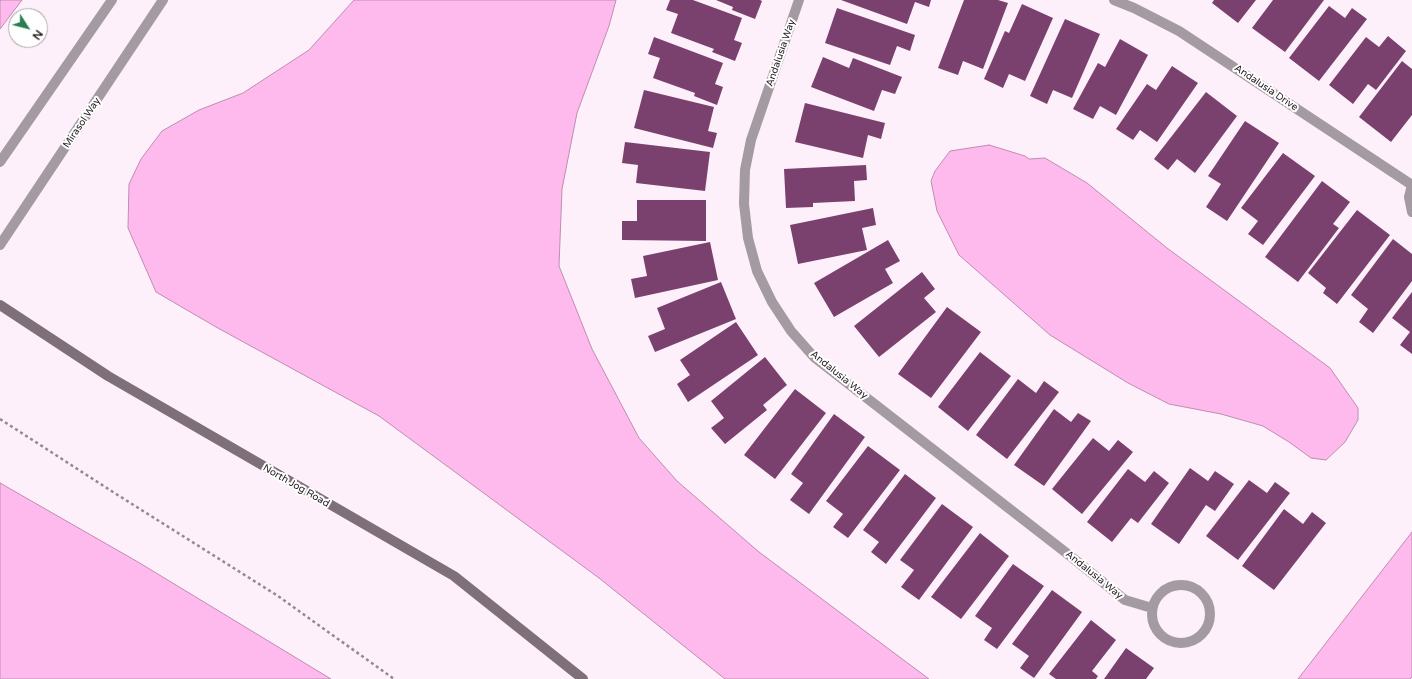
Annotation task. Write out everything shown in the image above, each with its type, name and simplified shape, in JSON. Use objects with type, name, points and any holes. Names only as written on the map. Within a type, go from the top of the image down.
[{"type":"street","points":[[0,162],[112,0]]},
{"type":"street","name":"Mirasol Way","points":[[0,245],[163,0]]},
{"type":"street","name":"Andalusia Way","points":[[799,0],[751,140],[746,170],[744,204],[748,238],[757,271],[772,302],[790,331],[814,357],[1125,600],[1152,608]]},
{"type":"street","name":"Andalusia Drive","points":[[1114,0],[1134,8],[1179,31],[1412,185],[1409,197],[1412,212]]},
{"type":"street","name":"North Jog Road","points":[[0,305],[108,376],[454,576],[583,679]]},
{"type":"street","points":[[1178,585],[1188,586],[1196,589],[1203,595],[1208,603],[1210,612],[1209,621],[1205,631],[1198,638],[1179,644],[1160,636],[1154,628],[1151,618],[1152,608],[1156,599],[1169,587],[1178,585]]},
{"type":"path","points":[[0,419],[278,596],[394,679]]},
{"type":"shaded area","points":[[0,0],[22,0],[16,8],[8,8],[8,18],[0,29]]},
{"type":"shaded area","points":[[354,0],[616,0],[609,26],[577,113],[562,189],[559,266],[592,349],[639,438],[677,481],[759,552],[929,679],[725,679],[599,578],[379,416],[216,327],[156,292],[128,228],[129,184],[141,159],[162,131],[199,110],[243,93],[309,50]]},
{"type":"shaded area","points":[[989,145],[1025,156],[1029,159],[1045,158],[1087,183],[1167,248],[1330,368],[1358,408],[1358,420],[1345,442],[1326,460],[1311,458],[1263,426],[1221,414],[1169,404],[1128,383],[1050,335],[959,255],[937,211],[931,181],[935,171],[950,151]]},
{"type":"shaded area","points":[[0,483],[138,562],[331,679],[0,679]]},
{"type":"shaded area","points":[[1412,532],[1412,677],[1410,679],[1298,679]]},
{"type":"building","points":[[670,0],[693,0],[742,18],[734,40],[742,43],[735,61],[712,52],[714,49],[671,33],[678,14],[666,10]]},
{"type":"building","points":[[716,0],[762,1],[755,19],[732,10],[733,7]]},
{"type":"building","points":[[841,0],[931,0],[929,7],[915,2],[907,24]]},
{"type":"building","points":[[964,0],[998,0],[1008,3],[983,69],[963,61],[958,75],[938,68]]},
{"type":"building","points":[[1214,0],[1256,0],[1238,23],[1212,3]]},
{"type":"building","points":[[1273,0],[1324,0],[1285,52],[1252,28]]},
{"type":"building","points":[[1022,4],[1053,18],[1025,81],[1009,74],[1003,88],[984,79],[1005,31],[1009,33]]},
{"type":"building","points":[[1329,6],[1345,18],[1352,8],[1367,19],[1319,81],[1289,58]]},
{"type":"building","points":[[837,8],[915,35],[910,51],[897,46],[890,65],[825,43]]},
{"type":"building","points":[[1065,19],[1100,34],[1072,98],[1053,90],[1047,104],[1030,96]]},
{"type":"building","points":[[1388,36],[1406,51],[1376,90],[1368,84],[1353,104],[1329,85],[1366,37],[1379,47]]},
{"type":"building","points":[[654,37],[723,63],[715,84],[723,87],[717,105],[694,96],[695,93],[653,78],[660,58],[648,54]]},
{"type":"building","points":[[1120,39],[1148,55],[1116,115],[1100,106],[1093,119],[1073,109],[1098,63],[1105,67]]},
{"type":"building","points":[[823,57],[849,68],[853,58],[902,77],[895,94],[882,90],[874,111],[811,87]]},
{"type":"building","points":[[1402,61],[1412,69],[1412,115],[1391,142],[1359,117]]},
{"type":"building","points":[[1172,66],[1198,83],[1157,142],[1140,130],[1133,140],[1116,129],[1147,84],[1156,90]]},
{"type":"building","points":[[644,90],[714,107],[708,131],[717,133],[713,148],[634,128]]},
{"type":"building","points":[[1206,92],[1237,116],[1195,173],[1177,159],[1168,170],[1154,159]]},
{"type":"building","points":[[805,103],[885,123],[881,139],[868,135],[863,158],[795,142]]},
{"type":"building","points":[[1245,121],[1279,143],[1227,221],[1206,207],[1221,184],[1208,176]]},
{"type":"building","points":[[625,142],[710,152],[705,191],[636,183],[638,165],[622,163]]},
{"type":"building","points":[[1283,153],[1315,176],[1263,245],[1248,234],[1258,221],[1241,208]]},
{"type":"building","points":[[866,165],[867,180],[854,181],[855,201],[813,203],[813,207],[786,208],[784,169]]},
{"type":"building","points":[[1322,181],[1350,202],[1333,224],[1339,228],[1298,282],[1265,257]]},
{"type":"building","points":[[637,200],[706,200],[706,241],[622,240],[622,221],[637,221]]},
{"type":"building","points":[[873,208],[876,225],[862,228],[867,250],[798,264],[790,225]]},
{"type":"building","points":[[1357,210],[1390,235],[1337,304],[1323,293],[1326,288],[1308,273]]},
{"type":"building","points":[[1393,239],[1412,254],[1412,281],[1373,333],[1359,322],[1368,309],[1351,295]]},
{"type":"building","points":[[888,240],[900,261],[885,269],[893,283],[834,317],[814,283]]},
{"type":"building","points":[[710,242],[718,280],[635,298],[631,279],[647,276],[643,256]]},
{"type":"building","points":[[922,272],[935,289],[924,298],[936,312],[879,357],[854,326]]},
{"type":"building","points":[[721,282],[736,319],[655,352],[648,336],[665,329],[657,308]]},
{"type":"building","points":[[1412,292],[1412,354],[1400,345],[1410,332],[1392,318]]},
{"type":"building","points":[[947,307],[981,332],[931,398],[898,374]]},
{"type":"building","points":[[736,322],[758,355],[688,402],[677,384],[690,375],[680,360]]},
{"type":"building","points":[[980,352],[1011,376],[968,431],[938,407]]},
{"type":"building","points":[[765,357],[787,385],[763,405],[767,410],[725,444],[711,428],[724,418],[711,401]]},
{"type":"building","points":[[1018,379],[1036,393],[1044,381],[1059,392],[1007,459],[976,435]]},
{"type":"building","points":[[795,389],[826,413],[775,479],[744,455]]},
{"type":"building","points":[[1054,409],[1071,422],[1078,413],[1091,421],[1044,486],[1014,465]]},
{"type":"building","points":[[834,414],[865,437],[809,514],[790,500],[803,483],[791,474]]},
{"type":"building","points":[[1093,438],[1109,451],[1118,440],[1133,452],[1082,514],[1052,489]]},
{"type":"building","points":[[868,446],[900,470],[848,538],[833,527],[843,514],[826,501]]},
{"type":"building","points":[[1190,468],[1208,481],[1215,471],[1234,484],[1215,511],[1206,505],[1179,544],[1151,524]]},
{"type":"building","points":[[1128,469],[1145,482],[1154,471],[1169,483],[1138,523],[1131,518],[1112,542],[1087,522]]},
{"type":"building","points":[[905,474],[936,498],[886,564],[871,552],[879,542],[863,530]]},
{"type":"building","points":[[1249,480],[1267,493],[1275,482],[1290,493],[1238,560],[1206,536]]},
{"type":"building","points":[[942,504],[973,527],[919,600],[901,587],[914,570],[900,560]]},
{"type":"building","points":[[1284,509],[1303,524],[1312,512],[1326,523],[1274,590],[1242,566]]},
{"type":"building","points":[[980,533],[1009,556],[961,619],[931,597]]},
{"type":"building","points":[[1013,564],[1044,586],[997,649],[984,640],[992,628],[975,616]]},
{"type":"building","points":[[1052,590],[1082,612],[1034,678],[1020,668],[1029,656],[1012,644]]},
{"type":"building","points":[[1091,620],[1116,640],[1092,671],[1098,676],[1096,679],[1056,679],[1049,674]]},
{"type":"building","points":[[1126,648],[1154,668],[1146,679],[1104,679]]}]
